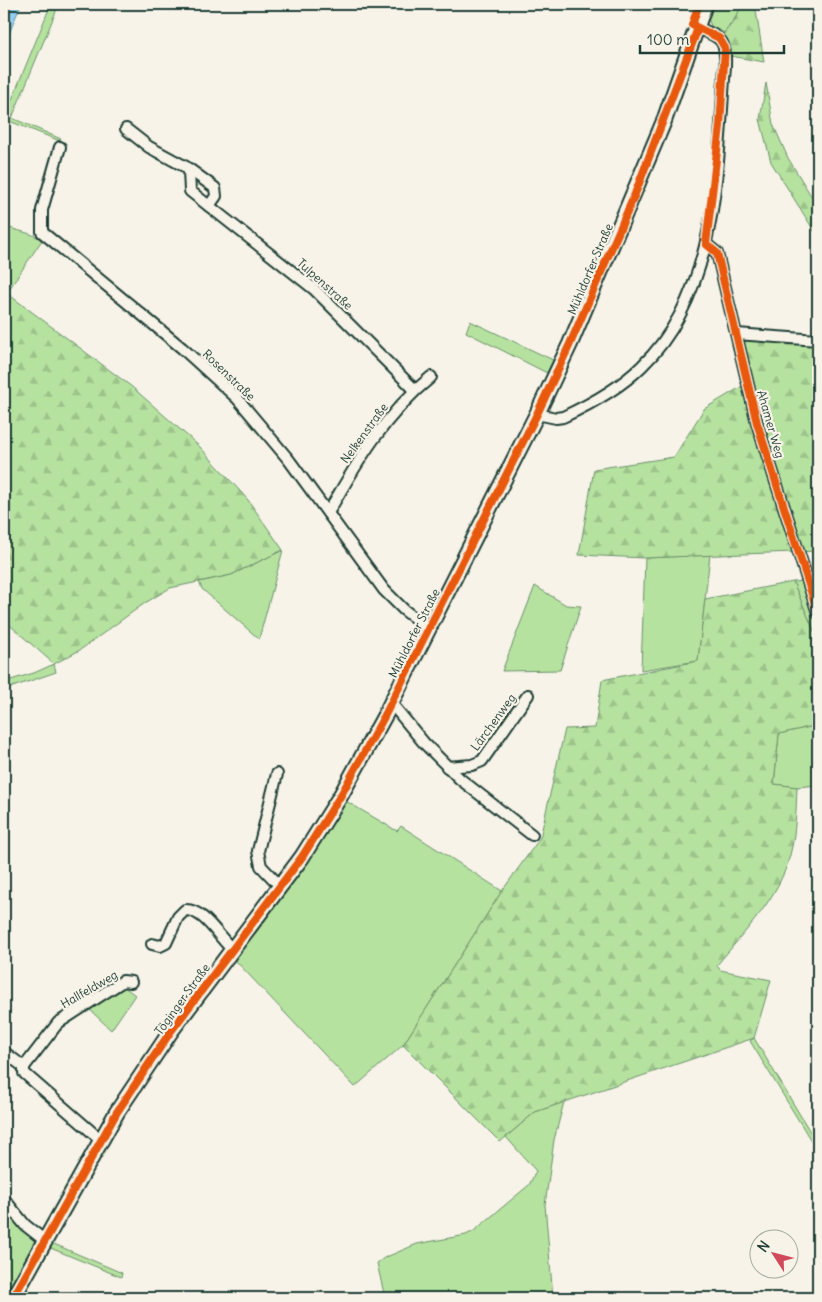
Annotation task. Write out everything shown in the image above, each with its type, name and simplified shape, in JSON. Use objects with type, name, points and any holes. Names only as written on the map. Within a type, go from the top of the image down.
[{"type":"street","name":"Mühldorfer Straße","points":[[382,720],[537,414],[635,194],[698,28],[705,4]]},
{"type":"street","points":[[537,414],[556,418],[563,417],[597,400],[642,366],[669,332],[690,295],[706,244],[720,135],[725,48],[719,38],[698,28]]},
{"type":"street","points":[[126,129],[144,143],[189,169],[215,188],[216,196],[209,206]]},
{"type":"street","name":"Rosenstraße","points":[[60,146],[42,210],[42,232],[227,388],[289,460],[384,590],[404,610],[429,629]]},
{"type":"street","name":"Tulpenstraße","points":[[189,169],[190,192],[314,289],[414,390]]},
{"type":"street","name":"Ahamer Weg","points":[[706,244],[717,253],[758,424],[818,613]]},
{"type":"street","points":[[737,334],[818,340]]},
{"type":"street","name":"Nelkenstraße","points":[[328,513],[369,443],[414,390],[431,377]]},
{"type":"street","name":"Lärchenweg","points":[[447,767],[472,765],[482,761],[528,695]]},
{"type":"street","points":[[391,703],[447,767],[475,792],[532,836]]},
{"type":"street","name":"Töginger Straße","points":[[13,1298],[101,1140],[166,1040],[280,887],[322,827],[382,720]]},
{"type":"street","points":[[277,774],[258,851],[258,860],[280,887]]},
{"type":"street","points":[[152,944],[160,946],[166,943],[178,916],[185,910],[190,910],[198,913],[233,950]]},
{"type":"street","name":"Hallfeldweg","points":[[24,1067],[58,1023],[123,981],[131,982]]},
{"type":"street","points":[[4,1052],[24,1067],[24,1073],[101,1140]]},
{"type":"street","points":[[4,1199],[26,1225],[44,1240]]},
{"type":"green space","points":[[51,4],[59,4],[12,118],[61,139],[60,141],[4,119]]},
{"type":"green space","points":[[711,4],[742,4],[743,7],[724,33],[711,26],[707,16]]},
{"type":"green space","points":[[742,4],[755,4],[764,62],[731,56],[724,33],[735,20]]},
{"type":"green space","points":[[766,83],[773,124],[788,158],[818,207],[818,237],[771,162],[760,119]]},
{"type":"green space","points":[[4,226],[33,235],[42,240],[6,294],[4,291]]},
{"type":"green space","points":[[4,291],[132,387],[200,447],[248,500],[283,550],[231,575],[170,588],[145,603],[80,650],[54,664],[4,620]]},
{"type":"green space","points":[[470,321],[553,360],[547,373],[466,332]]},
{"type":"green space","points":[[748,338],[818,345],[818,551],[645,558],[579,555],[594,469],[674,457],[704,409],[751,381],[743,345]]},
{"type":"green space","points":[[283,550],[259,639],[202,589],[199,582],[231,575]]},
{"type":"green space","points":[[710,555],[698,661],[641,670],[645,558]]},
{"type":"green space","points":[[808,570],[818,570],[818,598]]},
{"type":"green space","points":[[805,581],[818,616],[818,640],[793,582]]},
{"type":"green space","points":[[793,582],[818,640],[818,725],[779,734],[774,784],[797,787],[795,830],[790,855],[778,886],[760,914],[717,965],[720,970],[771,980],[754,1038],[535,1112],[500,1142],[403,1045],[502,891],[540,838],[565,729],[595,728],[602,680],[698,661],[705,599]]},
{"type":"green space","points":[[535,586],[566,605],[581,606],[560,670],[502,671]]},
{"type":"green space","points":[[54,664],[56,672],[4,690],[4,682],[34,673]]},
{"type":"green space","points":[[818,725],[818,785],[797,787],[774,784],[779,734]]},
{"type":"green space","points":[[344,800],[397,831],[401,826],[502,891],[403,1045],[355,1087],[234,959]]},
{"type":"green space","points":[[123,986],[135,995],[111,1030],[87,1007]]},
{"type":"green space","points":[[754,1038],[818,1145],[818,1152],[750,1041]]},
{"type":"green space","points":[[564,1102],[554,1140],[545,1205],[553,1298],[385,1298],[377,1263],[384,1258],[417,1244],[466,1235],[474,1231],[529,1185],[536,1171],[506,1137],[535,1112]]},
{"type":"green space","points":[[4,1203],[35,1240],[5,1298],[4,1298]]},
{"type":"green space","points":[[50,1243],[122,1273],[121,1277],[48,1247]]},
{"type":"water","points":[[4,4],[21,4],[4,46]]},
{"type":"cycle path","points":[[699,4],[692,25],[719,38],[725,48],[720,126],[706,244],[717,253],[757,423],[818,613]]},
{"type":"cycle path","points":[[13,1298],[117,1112],[171,1031],[302,857],[341,795],[385,715],[537,414],[570,344],[635,194],[698,28]]}]
